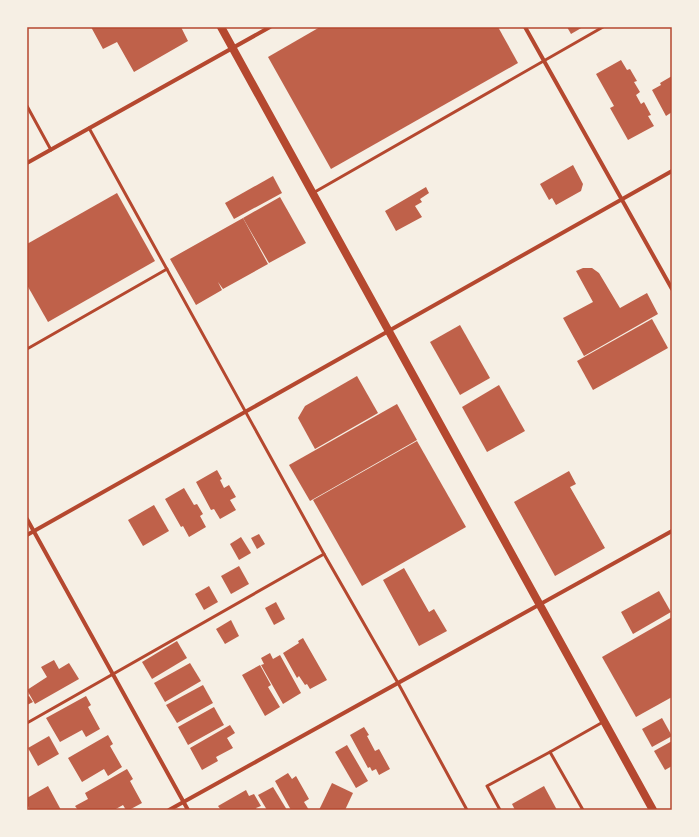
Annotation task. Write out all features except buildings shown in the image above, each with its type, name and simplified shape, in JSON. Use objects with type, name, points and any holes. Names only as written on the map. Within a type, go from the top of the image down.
[{"type":"main road","points":[[221,27],[653,810]]},
{"type":"street","points":[[27,163],[270,27]]},
{"type":"street","points":[[526,27],[672,289]]},
{"type":"street","points":[[27,535],[672,171]]},
{"type":"street","points":[[27,519],[188,810]]},
{"type":"street","points":[[168,810],[672,531]]},
{"type":"lane","points":[[312,193],[603,27]]},
{"type":"lane","points":[[27,106],[51,150]]},
{"type":"lane","points":[[89,128],[324,554],[398,683],[467,810]]},
{"type":"lane","points":[[27,349],[167,269]]},
{"type":"lane","points":[[27,723],[324,554]]},
{"type":"lane","points":[[500,810],[487,786],[604,722]]},
{"type":"lane","points":[[550,752],[583,810]]}]
